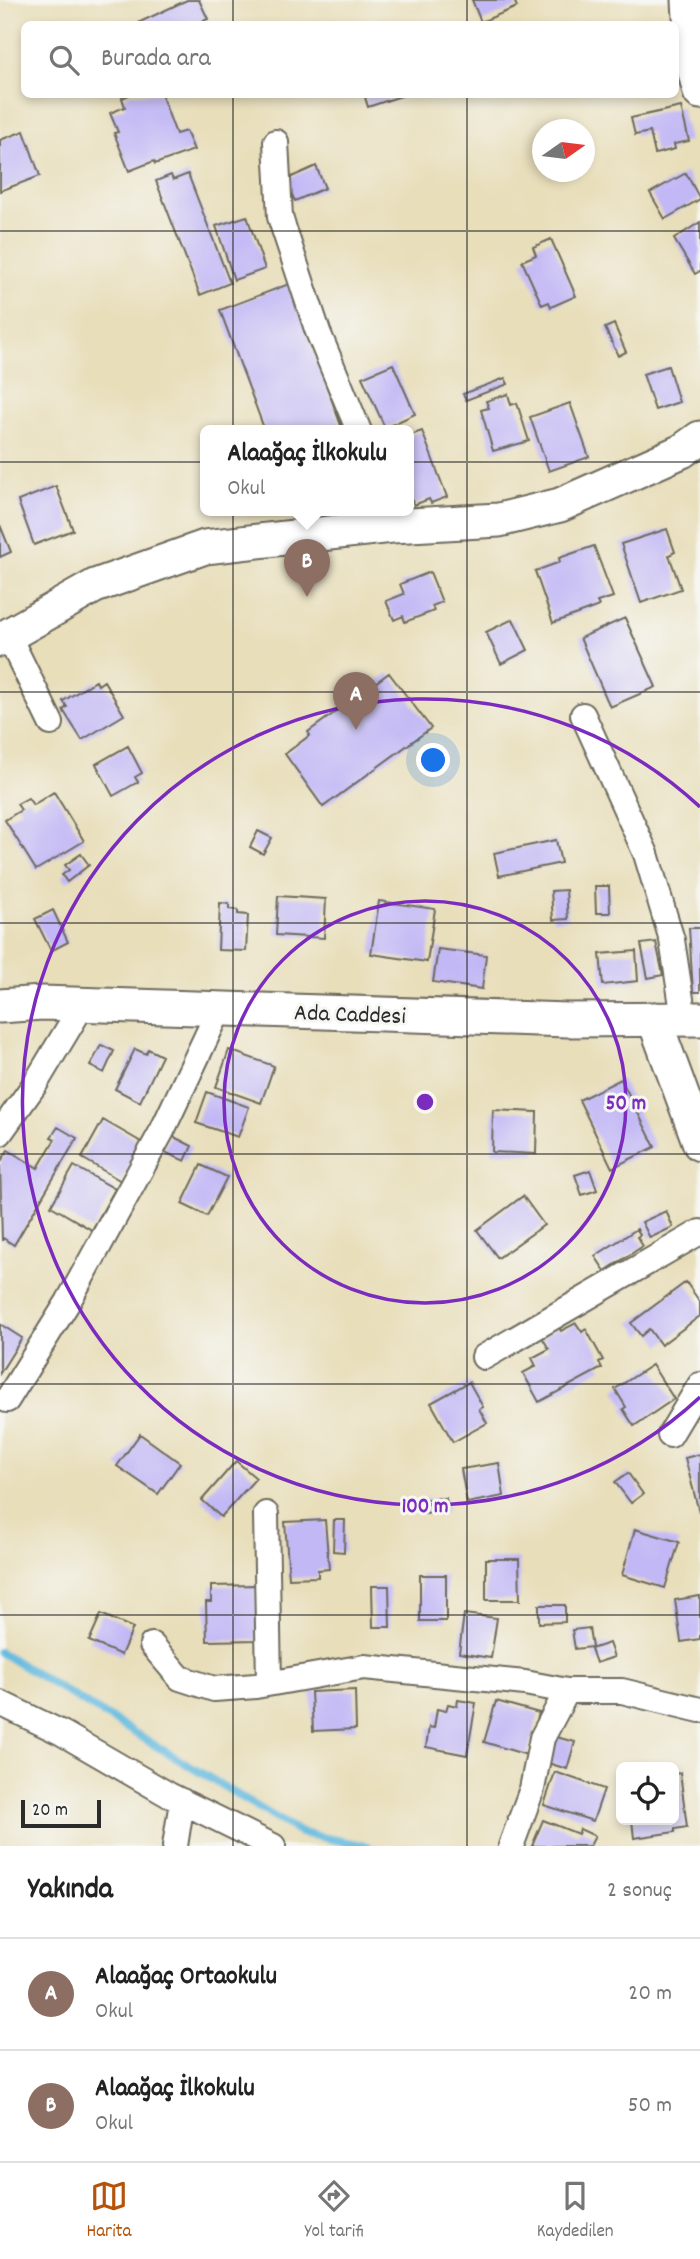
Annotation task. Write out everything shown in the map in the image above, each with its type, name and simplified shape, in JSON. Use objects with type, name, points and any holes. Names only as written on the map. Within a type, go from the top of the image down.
[{"type":"street","points":[[689,0],[693,65],[700,92]]},
{"type":"street","points":[[275,142],[281,217],[318,332],[357,425]]},
{"type":"street","points":[[51,723],[4,638],[95,586],[205,547],[390,519],[499,520],[560,505],[681,451],[700,438]]},
{"type":"street","points":[[583,715],[646,853],[672,940],[680,1019],[700,1144]]},
{"type":"street","name":"Ada Caddesi","points":[[0,1006],[42,1003],[568,1020],[680,1019]]},
{"type":"street","points":[[0,1133],[35,1084],[83,1004]]},
{"type":"street","points":[[7,1400],[68,1302],[155,1143],[220,1009]]},
{"type":"street","points":[[484,1357],[700,1231]]},
{"type":"street","points":[[670,1436],[700,1385]]},
{"type":"street","points":[[266,1514],[269,1683]]},
{"type":"street","points":[[152,1645],[180,1678],[214,1689],[364,1667],[525,1683],[567,1691],[622,1691],[700,1710]]},
{"type":"street","points":[[512,1846],[532,1789],[542,1738],[567,1691]]},
{"type":"street","points":[[0,1703],[62,1733],[182,1801],[273,1846]]},
{"type":"street","points":[[175,1846],[182,1801]]},
{"type":"building","points":[[187,0],[199,0],[208,19],[203,21],[142,21]]},
{"type":"building","points":[[472,0],[514,0],[517,7],[481,21]]},
{"type":"building","points":[[122,98],[162,98],[176,134],[186,131],[194,150],[129,171],[114,133],[118,132],[110,113],[125,107]]},
{"type":"building","points":[[365,98],[395,98],[368,107]]},
{"type":"building","points":[[681,107],[689,141],[674,144],[675,149],[655,154],[650,132],[635,135],[631,118]]},
{"type":"building","points":[[24,131],[40,176],[0,191],[0,140]]},
{"type":"building","points":[[316,166],[325,188],[295,201],[285,180]]},
{"type":"building","points":[[686,173],[700,199],[665,219],[650,193]]},
{"type":"building","points":[[188,174],[230,283],[200,295],[156,181],[171,175],[173,180]]},
{"type":"building","points":[[247,216],[265,269],[234,280],[216,226]]},
{"type":"building","points":[[700,222],[700,271],[695,274],[674,239]]},
{"type":"building","points":[[551,239],[576,296],[551,307],[549,302],[542,305],[522,261],[536,255],[533,247]]},
{"type":"building","points":[[289,284],[341,425],[263,425],[220,310]]},
{"type":"building","points":[[614,324],[626,352],[618,356],[605,328]]},
{"type":"building","points":[[393,364],[415,414],[391,425],[384,425],[362,377]]},
{"type":"building","points":[[668,366],[679,402],[655,410],[643,374]]},
{"type":"building","points":[[505,378],[508,384],[466,400],[463,394]]},
{"type":"building","points":[[508,394],[511,405],[517,403],[529,441],[493,451],[481,410],[489,408],[486,401]]},
{"type":"building","points":[[570,403],[589,457],[549,471],[530,417]]},
{"type":"building","points":[[422,431],[447,497],[431,503],[429,499],[414,505],[414,434]]},
{"type":"building","points":[[56,486],[73,530],[34,545],[18,501]]},
{"type":"building","points":[[0,525],[11,552],[0,557]]},
{"type":"building","points":[[667,529],[675,552],[669,555],[681,589],[641,603],[621,544]]},
{"type":"building","points":[[594,546],[613,597],[597,602],[599,606],[553,623],[535,571],[560,562],[559,558]]},
{"type":"building","points":[[430,572],[442,602],[432,606],[434,611],[405,622],[403,616],[394,620],[386,601],[404,594],[400,584]]},
{"type":"building","points":[[625,618],[656,687],[610,707],[580,638]]},
{"type":"building","points":[[513,619],[528,650],[501,664],[486,632]]},
{"type":"building","points":[[389,673],[431,728],[323,807],[285,754],[310,735],[308,732]]},
{"type":"building","points":[[96,681],[98,685],[104,681],[124,715],[82,740],[63,710],[67,707],[63,701]]},
{"type":"building","points":[[128,746],[142,773],[135,777],[138,782],[113,796],[96,764]]},
{"type":"building","points":[[54,792],[84,841],[36,870],[5,820],[21,810],[17,804],[28,798],[33,805]]},
{"type":"building","points":[[258,831],[272,838],[263,854],[250,847]]},
{"type":"building","points":[[556,840],[561,863],[499,876],[494,853]]},
{"type":"building","points":[[81,854],[89,865],[67,882],[62,875],[69,870],[65,865]]},
{"type":"building","points":[[595,886],[609,886],[610,913],[596,913]]},
{"type":"building","points":[[566,890],[568,919],[553,920],[551,891]]},
{"type":"building","points":[[278,896],[326,899],[324,938],[276,935]]},
{"type":"building","points":[[379,901],[435,909],[427,962],[371,954]]},
{"type":"building","points":[[220,903],[229,904],[229,909],[238,910],[238,914],[248,915],[246,951],[218,950]]},
{"type":"building","points":[[53,910],[68,942],[51,951],[35,919]]},
{"type":"building","points":[[689,928],[700,928],[700,992],[693,992]]},
{"type":"building","points":[[656,942],[663,975],[648,978],[641,944]]},
{"type":"building","points":[[438,949],[486,955],[482,989],[433,982]]},
{"type":"building","points":[[636,951],[638,981],[603,985],[600,954]]},
{"type":"building","points":[[101,1045],[114,1051],[104,1073],[90,1066]]},
{"type":"building","points":[[135,1049],[146,1054],[148,1049],[162,1056],[140,1102],[115,1089]]},
{"type":"building","points":[[229,1050],[274,1066],[261,1103],[216,1087]]},
{"type":"building","points":[[621,1079],[655,1147],[612,1168],[579,1100]]},
{"type":"building","points":[[207,1092],[249,1107],[238,1137],[196,1123]]},
{"type":"building","points":[[493,1110],[537,1112],[536,1154],[492,1152]]},
{"type":"building","points":[[103,1120],[143,1143],[121,1181],[82,1158]]},
{"type":"building","points":[[58,1127],[77,1138],[14,1245],[3,1238],[2,1241],[0,1163],[8,1150],[38,1168],[55,1139],[51,1137]]},
{"type":"building","points":[[170,1135],[192,1146],[185,1161],[162,1151]]},
{"type":"building","points":[[201,1165],[227,1177],[207,1216],[182,1204]]},
{"type":"building","points":[[74,1166],[115,1189],[92,1230],[51,1206]]},
{"type":"building","points":[[590,1170],[597,1190],[582,1195],[575,1175]]},
{"type":"building","points":[[523,1196],[544,1225],[498,1258],[477,1230]]},
{"type":"building","points":[[666,1211],[673,1227],[650,1238],[642,1222]]},
{"type":"building","points":[[637,1229],[640,1235],[637,1237],[643,1246],[605,1271],[595,1256]]},
{"type":"building","points":[[686,1282],[700,1302],[700,1316],[661,1345],[649,1329],[641,1336],[631,1323]]},
{"type":"building","points":[[576,1323],[582,1332],[586,1329],[603,1360],[599,1362],[602,1368],[539,1402],[523,1373],[536,1366],[532,1358],[549,1349],[542,1337],[559,1327],[561,1331]]},
{"type":"building","points":[[0,1324],[22,1338],[0,1373]]},
{"type":"building","points":[[652,1365],[674,1399],[634,1426],[615,1389]]},
{"type":"building","points":[[469,1382],[483,1407],[479,1409],[487,1423],[453,1442],[431,1403]]},
{"type":"building","points":[[140,1434],[180,1463],[158,1494],[117,1466]]},
{"type":"building","points":[[700,1454],[700,1512],[699,1512],[685,1458]]},
{"type":"building","points":[[236,1461],[256,1478],[221,1517],[202,1500]]},
{"type":"building","points":[[499,1463],[504,1496],[467,1503],[461,1469]]},
{"type":"building","points":[[628,1473],[643,1494],[631,1503],[615,1482]]},
{"type":"building","points":[[446,1498],[447,1512],[418,1513],[417,1500]]},
{"type":"building","points":[[325,1520],[329,1569],[318,1570],[318,1577],[289,1578],[285,1522]]},
{"type":"building","points":[[334,1520],[345,1520],[344,1552],[333,1551]]},
{"type":"building","points":[[635,1529],[679,1542],[665,1588],[622,1575]]},
{"type":"building","points":[[486,1559],[519,1559],[520,1600],[486,1600]]},
{"type":"building","points":[[420,1575],[446,1575],[446,1621],[420,1621]]},
{"type":"building","points":[[256,1585],[258,1640],[207,1641],[206,1602],[211,1602],[211,1586]]},
{"type":"building","points":[[372,1586],[389,1586],[390,1627],[373,1627]]},
{"type":"building","points":[[700,1596],[700,1639],[681,1642],[675,1600]]},
{"type":"building","points":[[539,1605],[565,1605],[565,1622],[539,1623]]},
{"type":"building","points":[[101,1614],[133,1628],[121,1655],[89,1641]]},
{"type":"building","points":[[464,1614],[497,1618],[491,1658],[459,1653]]},
{"type":"building","points":[[589,1628],[592,1647],[575,1649],[572,1630]]},
{"type":"building","points":[[609,1643],[614,1657],[596,1663],[591,1649]]},
{"type":"building","points":[[355,1690],[356,1729],[313,1731],[311,1692]]},
{"type":"building","points":[[458,1700],[476,1703],[467,1755],[426,1747],[429,1727],[434,1728],[437,1709],[446,1711],[448,1704],[457,1706]]},
{"type":"building","points":[[496,1701],[539,1713],[527,1755],[484,1742]]},
{"type":"building","points":[[556,1737],[575,1742],[567,1769],[548,1763]]},
{"type":"building","points":[[555,1772],[604,1789],[593,1821],[544,1805]]},
{"type":"building","points":[[679,1773],[687,1827],[675,1829],[675,1832],[634,1838],[633,1825],[679,1825]]},
{"type":"building","points":[[543,1820],[578,1834],[580,1829],[595,1836],[590,1846],[532,1846]]},
{"type":"waterway","points":[[0,1652],[301,1833],[367,1846]]},
{"type":"place","name":"Alaağaç İlkokulu","points":[[307,597]]},
{"type":"place","name":"Alaağaç Ortaokulu","points":[[356,730]]}]
